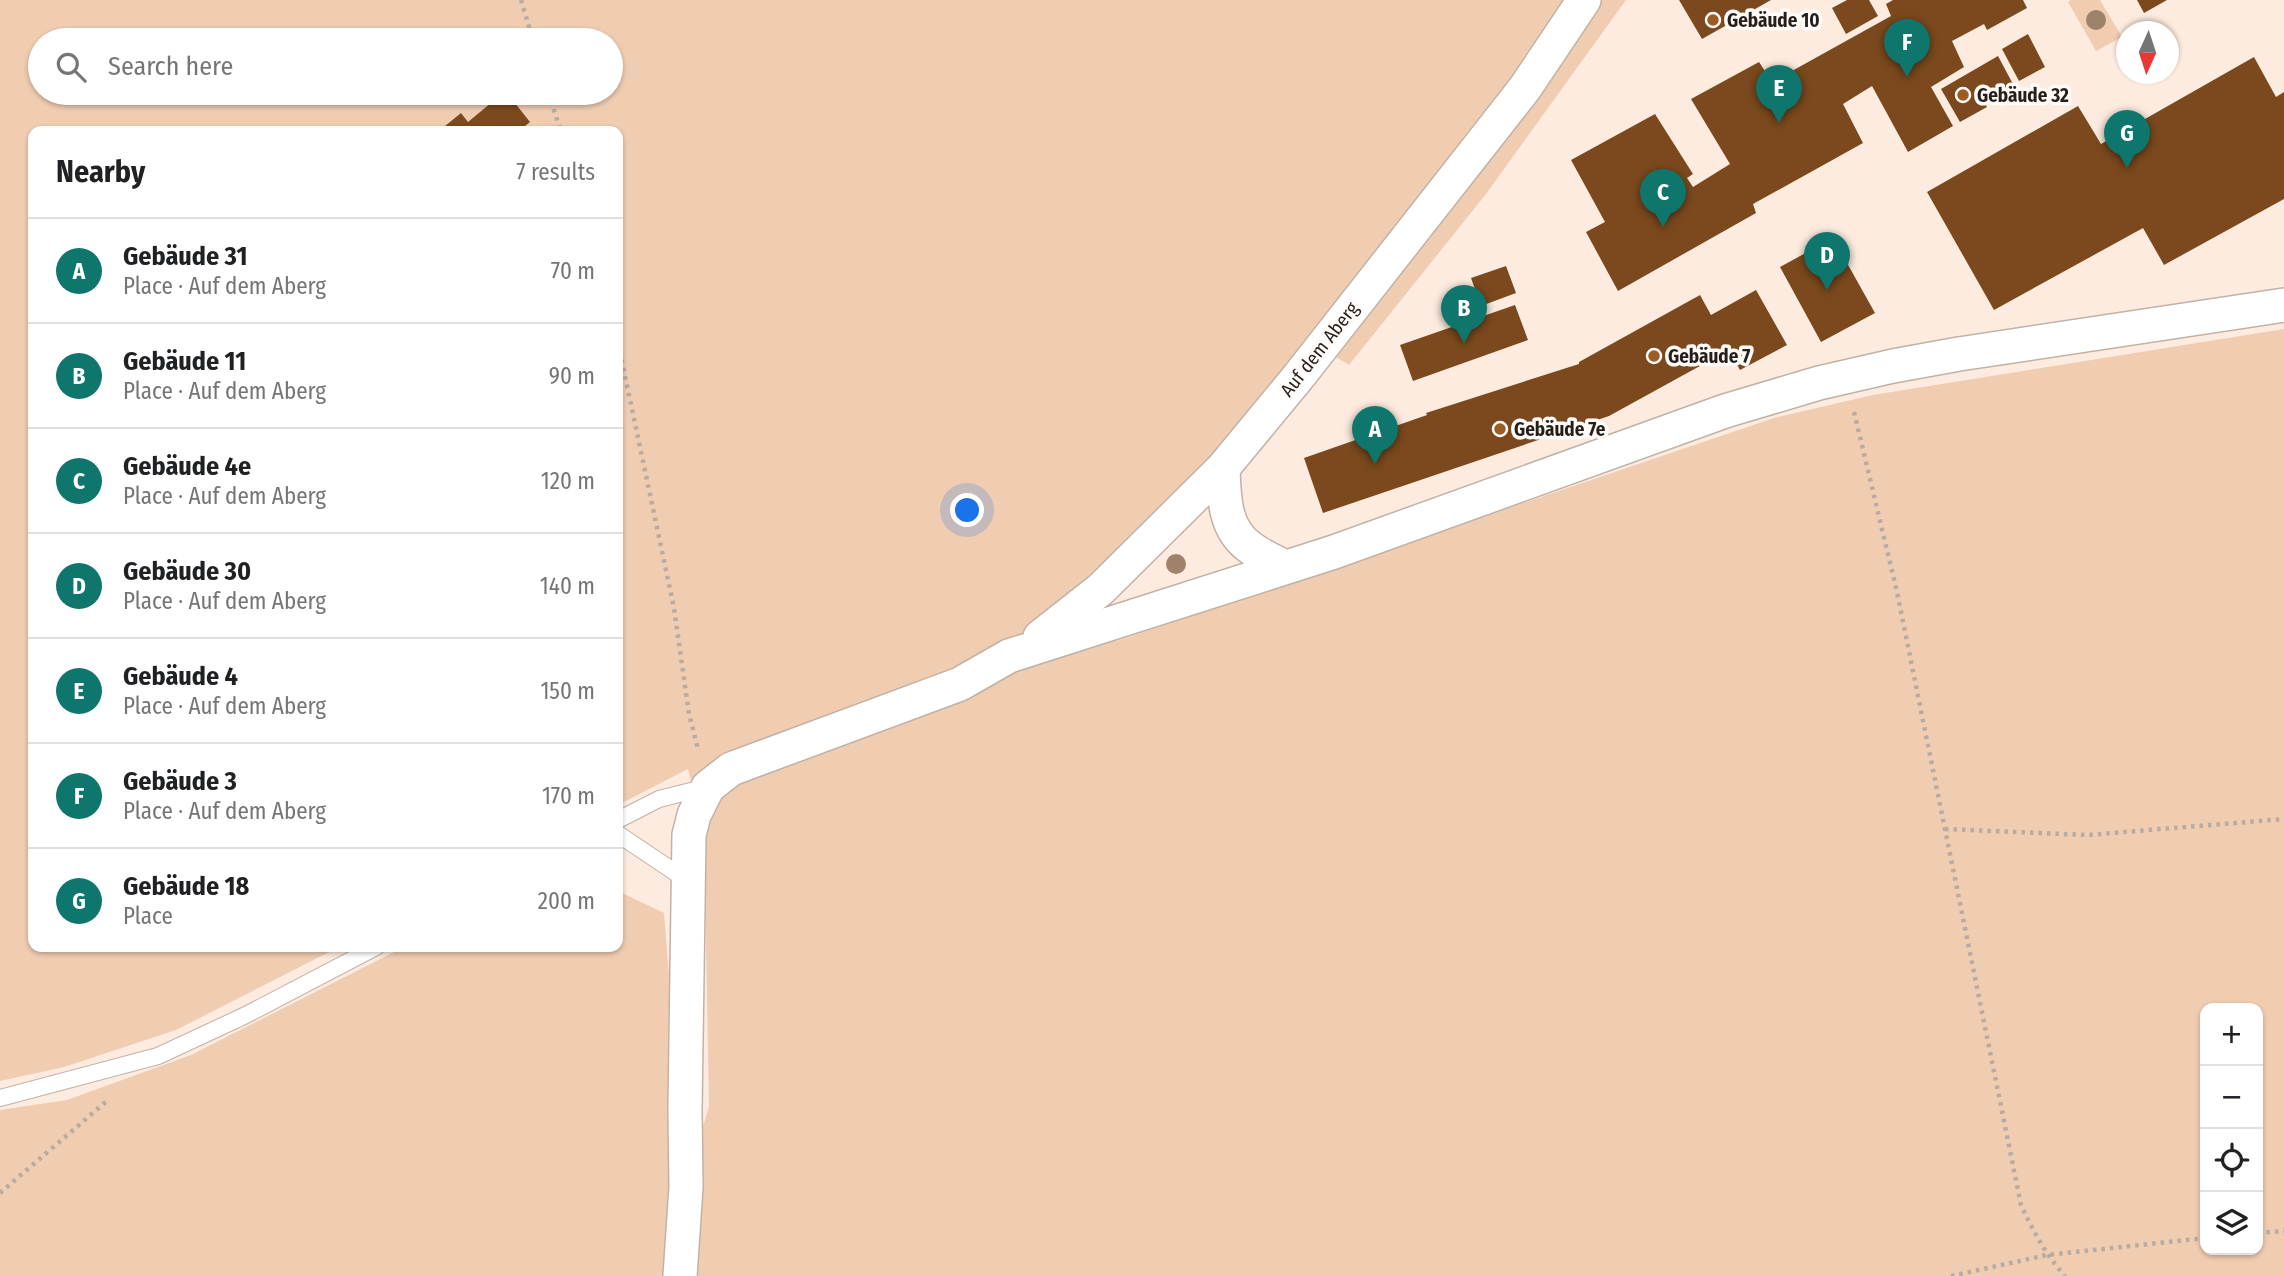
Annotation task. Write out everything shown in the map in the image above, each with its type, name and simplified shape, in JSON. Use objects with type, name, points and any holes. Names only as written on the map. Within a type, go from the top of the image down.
[{"type":"street","name":"Auf dem Aberg","points":[[1009,656],[1055,627],[1101,589],[1223,468],[1299,376],[1525,88],[1584,0]]},
{"type":"street","points":[[680,1276],[686,1187],[689,835],[694,815],[708,787],[731,769],[960,684],[1009,656],[1334,552],[1725,411],[1893,366],[2284,305]]},
{"type":"street","points":[[1223,468],[1224,501],[1236,533],[1250,548],[1285,566]]},
{"type":"lane","points":[[623,817],[659,799],[708,787]]},
{"type":"lane","points":[[623,837],[688,881]]},
{"type":"lane","points":[[0,1098],[158,1056],[246,1015],[366,952]]},
{"type":"path","points":[[521,0],[529,28]]},
{"type":"path","points":[[552,105],[559,126]]},
{"type":"path","points":[[623,367],[674,608],[689,714],[708,787]]},
{"type":"path","points":[[1846,377],[1897,593],[2021,1205],[2032,1231],[2065,1276]]},
{"type":"path","points":[[1945,829],[2088,835],[2284,819]]},
{"type":"path","points":[[0,1193],[158,1056]]},
{"type":"path","points":[[2263,1233],[2284,1231]]},
{"type":"path","points":[[1951,1276],[2047,1255],[2200,1239]]},
{"type":"shaded area","points":[[0,0],[1626,0],[1486,194],[1349,365],[1334,356],[1315,333],[1102,589],[1117,641],[1774,418],[1873,395],[2284,329],[2284,1276],[0,1276],[0,1110],[67,1100],[191,1055],[394,952],[623,952],[623,893],[664,913],[686,1185],[709,1106],[704,828],[688,769],[623,802],[623,126],[28,126],[28,952],[329,952],[176,1030],[64,1067],[0,1081]]},
{"type":"shaded area","points":[[2100,0],[2116,27],[2116,40],[2096,51],[2068,2]]},
{"type":"building","name":"Gebäude 10","points":[[1679,0],[1771,0],[1702,39]]},
{"type":"building","points":[[1847,0],[1869,0],[1878,16],[1846,34],[1832,8]]},
{"type":"building","points":[[1893,0],[2023,0],[2027,8],[1987,30],[1984,24],[1952,41],[1964,67],[1931,87],[1953,126],[1908,152],[1872,86],[1843,104],[1863,143],[1753,204],[1756,213],[1618,291],[1586,232],[1605,222],[1571,160],[1655,114],[1693,174],[1687,178],[1693,187],[1730,164],[1691,99],[1759,62],[1772,82],[1891,16],[1886,4]]},
{"type":"building","points":[[2137,0],[2167,0],[2144,13]]},
{"type":"building","points":[[2028,34],[2045,67],[2019,81],[2002,49]]},
{"type":"building","points":[[1998,56],[2014,86],[1984,102],[1987,107],[1960,122],[1941,89]]},
{"type":"building","points":[[2254,57],[2276,97],[2284,92],[2284,199],[2164,265],[2143,228],[1994,310],[1927,192],[2078,106],[2101,144]]},
{"type":"building","points":[[489,105],[517,105],[530,122],[525,126],[445,126],[461,113],[468,122]]},
{"type":"building","points":[[1833,238],[1875,313],[1821,342],[1780,267]]},
{"type":"building","points":[[1506,266],[1516,293],[1481,306],[1471,278]]},
{"type":"building","points":[[1756,290],[1787,345],[1740,370],[1729,350],[1609,416],[1323,513],[1304,458],[1427,415],[1426,413],[1579,364],[1700,295],[1711,315]]},
{"type":"building","points":[[1515,305],[1528,340],[1413,381],[1400,345]]},
{"type":"place","name":"Gebäude 10","points":[[1713,20]]},
{"type":"place","name":"Gebäude 3","points":[[1907,77]]},
{"type":"place","name":"Gebäude 32","points":[[1963,95]]},
{"type":"place","name":"Gebäude 4","points":[[1779,123]]},
{"type":"place","name":"Gebäude 18","points":[[2127,168]]},
{"type":"place","name":"Gebäude 4e","points":[[1663,227]]},
{"type":"place","name":"Gebäude 30","points":[[1827,290]]},
{"type":"place","name":"Gebäude 11","points":[[1464,343]]},
{"type":"place","name":"Gebäude 7","points":[[1654,356]]},
{"type":"place","name":"Gebäude 7e","points":[[1500,429]]},
{"type":"place","name":"Gebäude 31","points":[[1375,464]]}]
